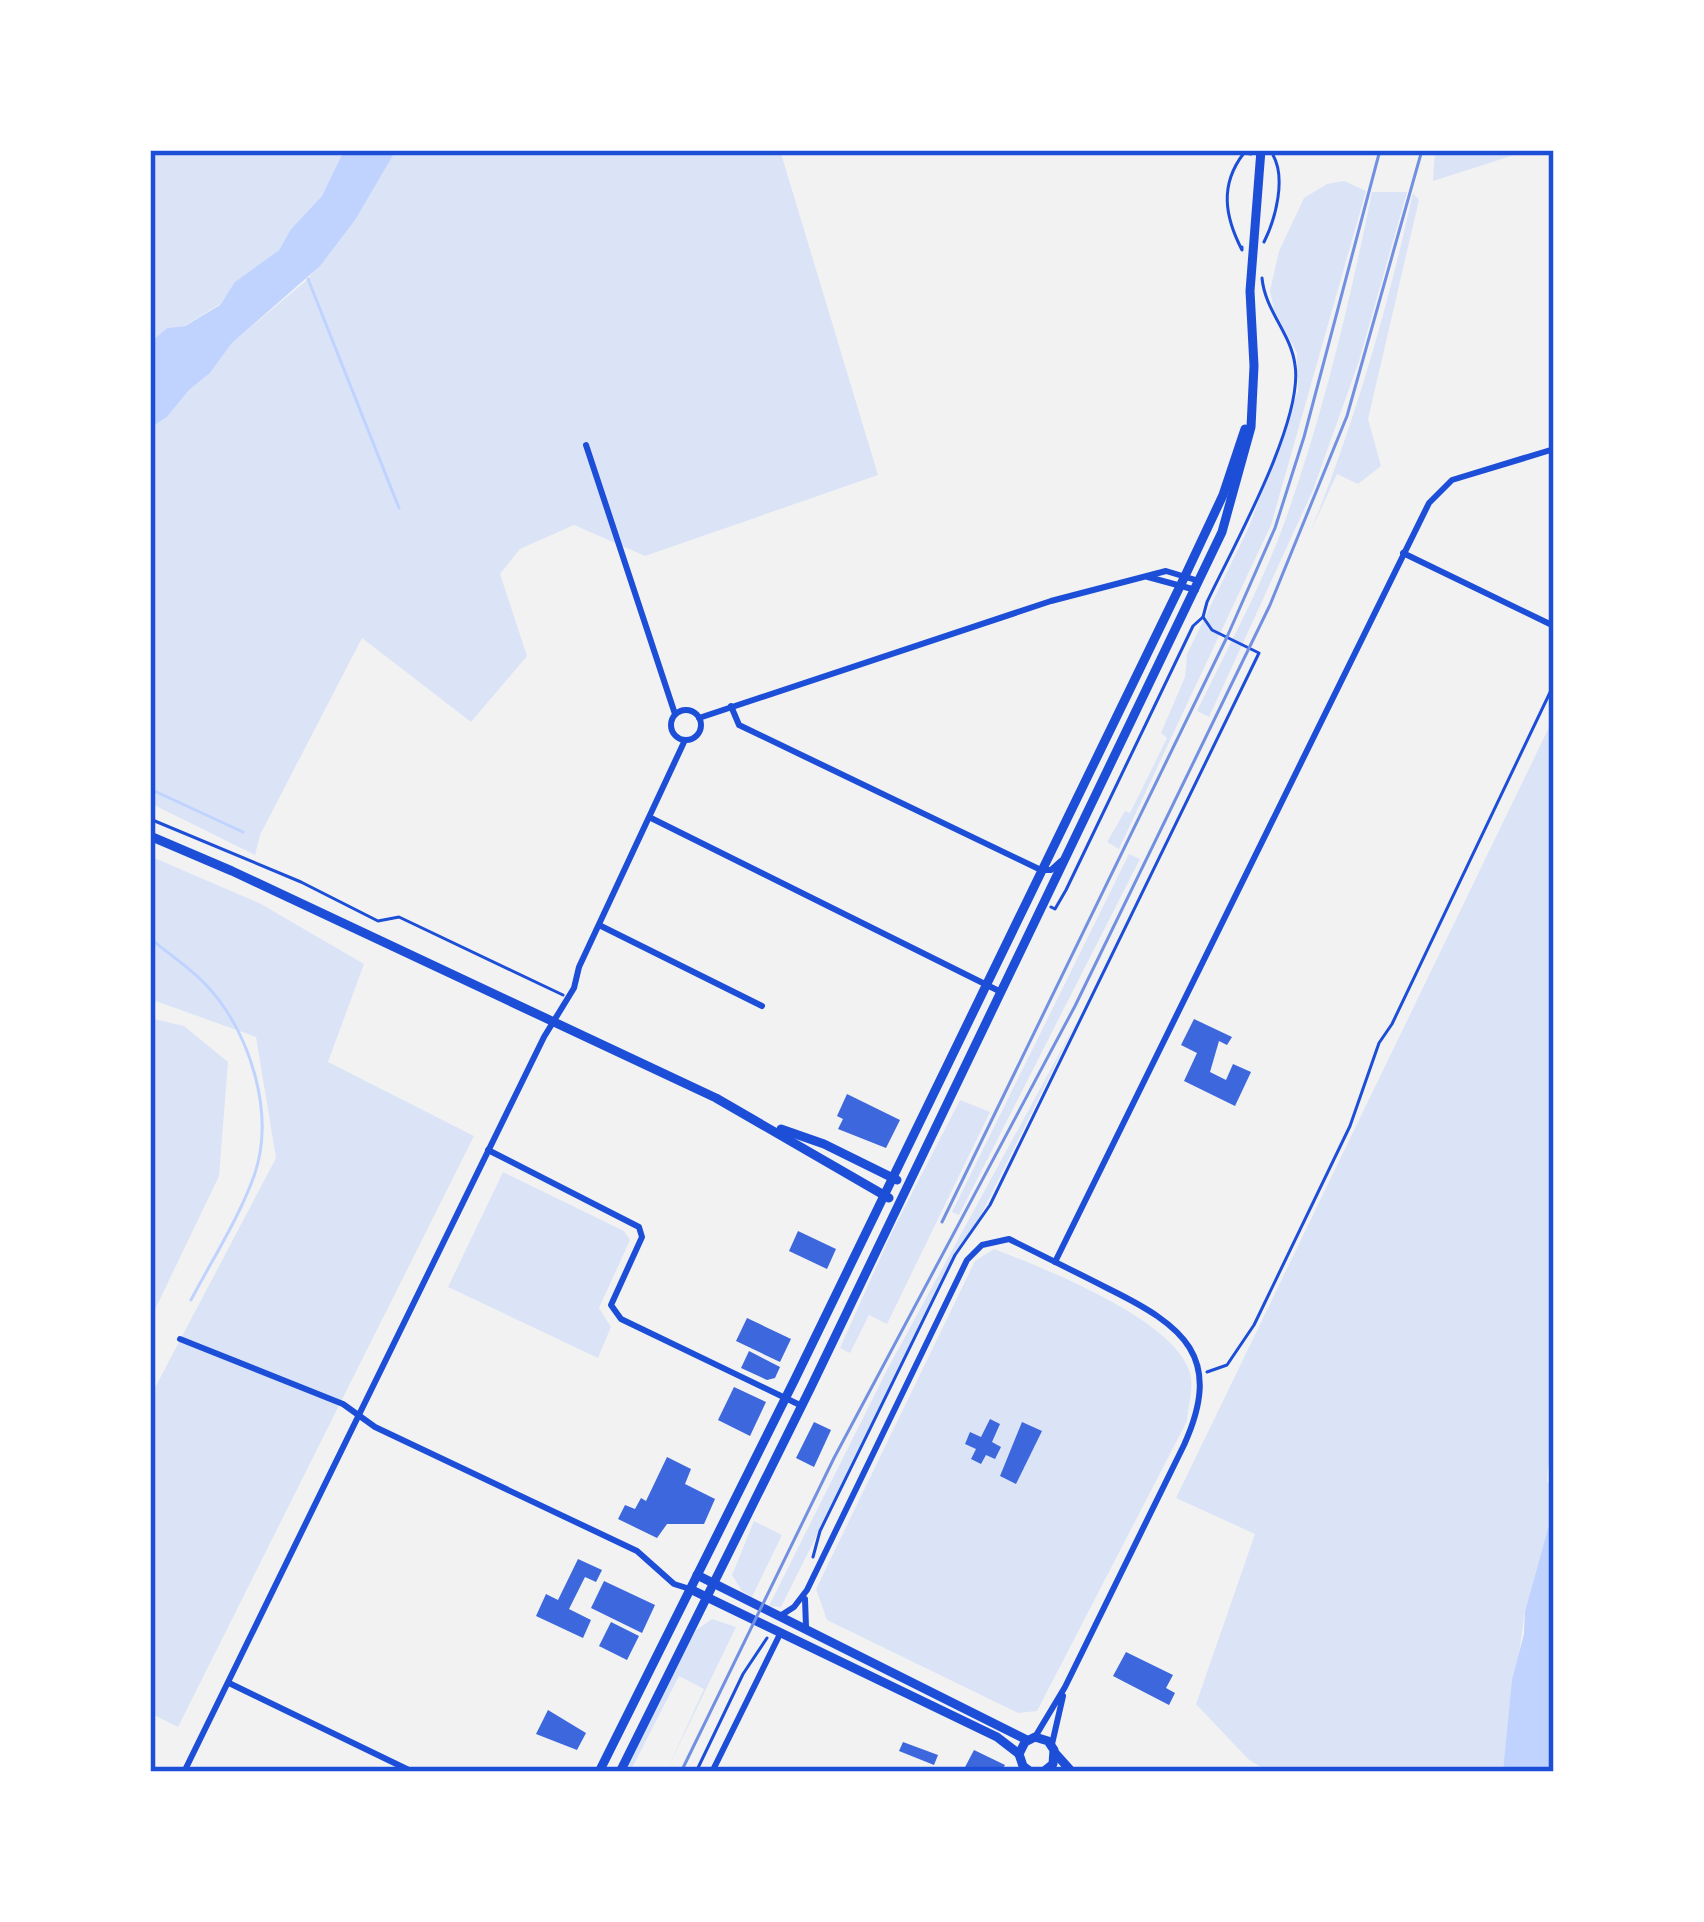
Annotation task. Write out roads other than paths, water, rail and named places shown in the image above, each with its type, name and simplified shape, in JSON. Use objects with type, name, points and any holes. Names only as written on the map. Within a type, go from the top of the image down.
[{"type":"main road","points":[[620,1772],[802,1406],[1222,532],[1246,457],[1253,388],[1252,245],[1261,150]]},
{"type":"main road","points":[[598,1772],[785,1399],[1183,579],[1237,458],[1253,388]]},
{"type":"main road","points":[[1124,701],[1155,648],[1171,643]]},
{"type":"main road","points":[[150,836],[907,1186]]},
{"type":"main road","points":[[771,1126],[899,1203]]},
{"type":"main road","points":[[697,1574],[1053,1749],[1072,1772]]},
{"type":"main road","points":[[690,1589],[997,1737],[1019,1754],[1031,1772]]},
{"type":"main road","points":[[1019,1754],[1031,1739]]},
{"type":"main road","points":[[1043,1772],[1053,1764],[1053,1749]]},
{"type":"street","points":[[586,445],[675,714],[671,730],[685,740]]},
{"type":"street","points":[[1055,1262],[1429,503],[1452,480],[1554,449]]},
{"type":"street","points":[[1403,553],[1554,626]]},
{"type":"street","points":[[699,718],[1051,601],[1148,577],[1198,585]]},
{"type":"street","points":[[731,706],[739,725],[1041,870],[1051,870],[1064,858]]},
{"type":"street","points":[[184,1772],[488,1150],[553,1020],[571,996],[579,967],[685,740],[700,730],[699,718],[691,710],[675,714]]},
{"type":"street","points":[[651,818],[999,992]]},
{"type":"street","points":[[599,925],[762,1006]]},
{"type":"street","points":[[488,1150],[639,1227],[642,1237],[611,1305],[621,1319],[802,1406]]},
{"type":"street","points":[[780,1616],[807,1589],[967,1259],[982,1245],[1004,1240],[1055,1262],[1171,1323],[1190,1346],[1201,1374],[1201,1400],[1193,1426],[1065,1687],[1031,1739]]},
{"type":"street","points":[[180,1339],[343,1404],[649,1558],[674,1584],[690,1589]]},
{"type":"street","points":[[806,1629],[807,1589]]},
{"type":"street","points":[[715,1771],[776,1632]]},
{"type":"street","points":[[229,1683],[412,1772]]},
{"type":"street","points":[[1053,1749],[1065,1687]]},
{"type":"water","points":[[344,150],[396,150],[355,220],[320,266],[232,343],[210,373],[150,428],[150,343],[167,328],[185,326],[220,305],[235,282],[279,250],[291,229],[322,196]]},
{"type":"water","points":[[1554,1507],[1554,1772],[1503,1772],[1525,1611]]},
{"type":"waterway","points":[[308,279],[399,508]]},
{"type":"waterway","points":[[150,789],[243,832]]},
{"type":"waterway","points":[[150,938],[201,979],[222,1005],[247,1050],[260,1101],[262,1127],[254,1176],[191,1300]]},
{"type":"railway","points":[[942,1222],[1227,637],[1275,528],[1380,150]]},
{"type":"railway","points":[[681,1772],[834,1458],[1075,1006],[1270,605],[1347,416],[1422,150]]}]
